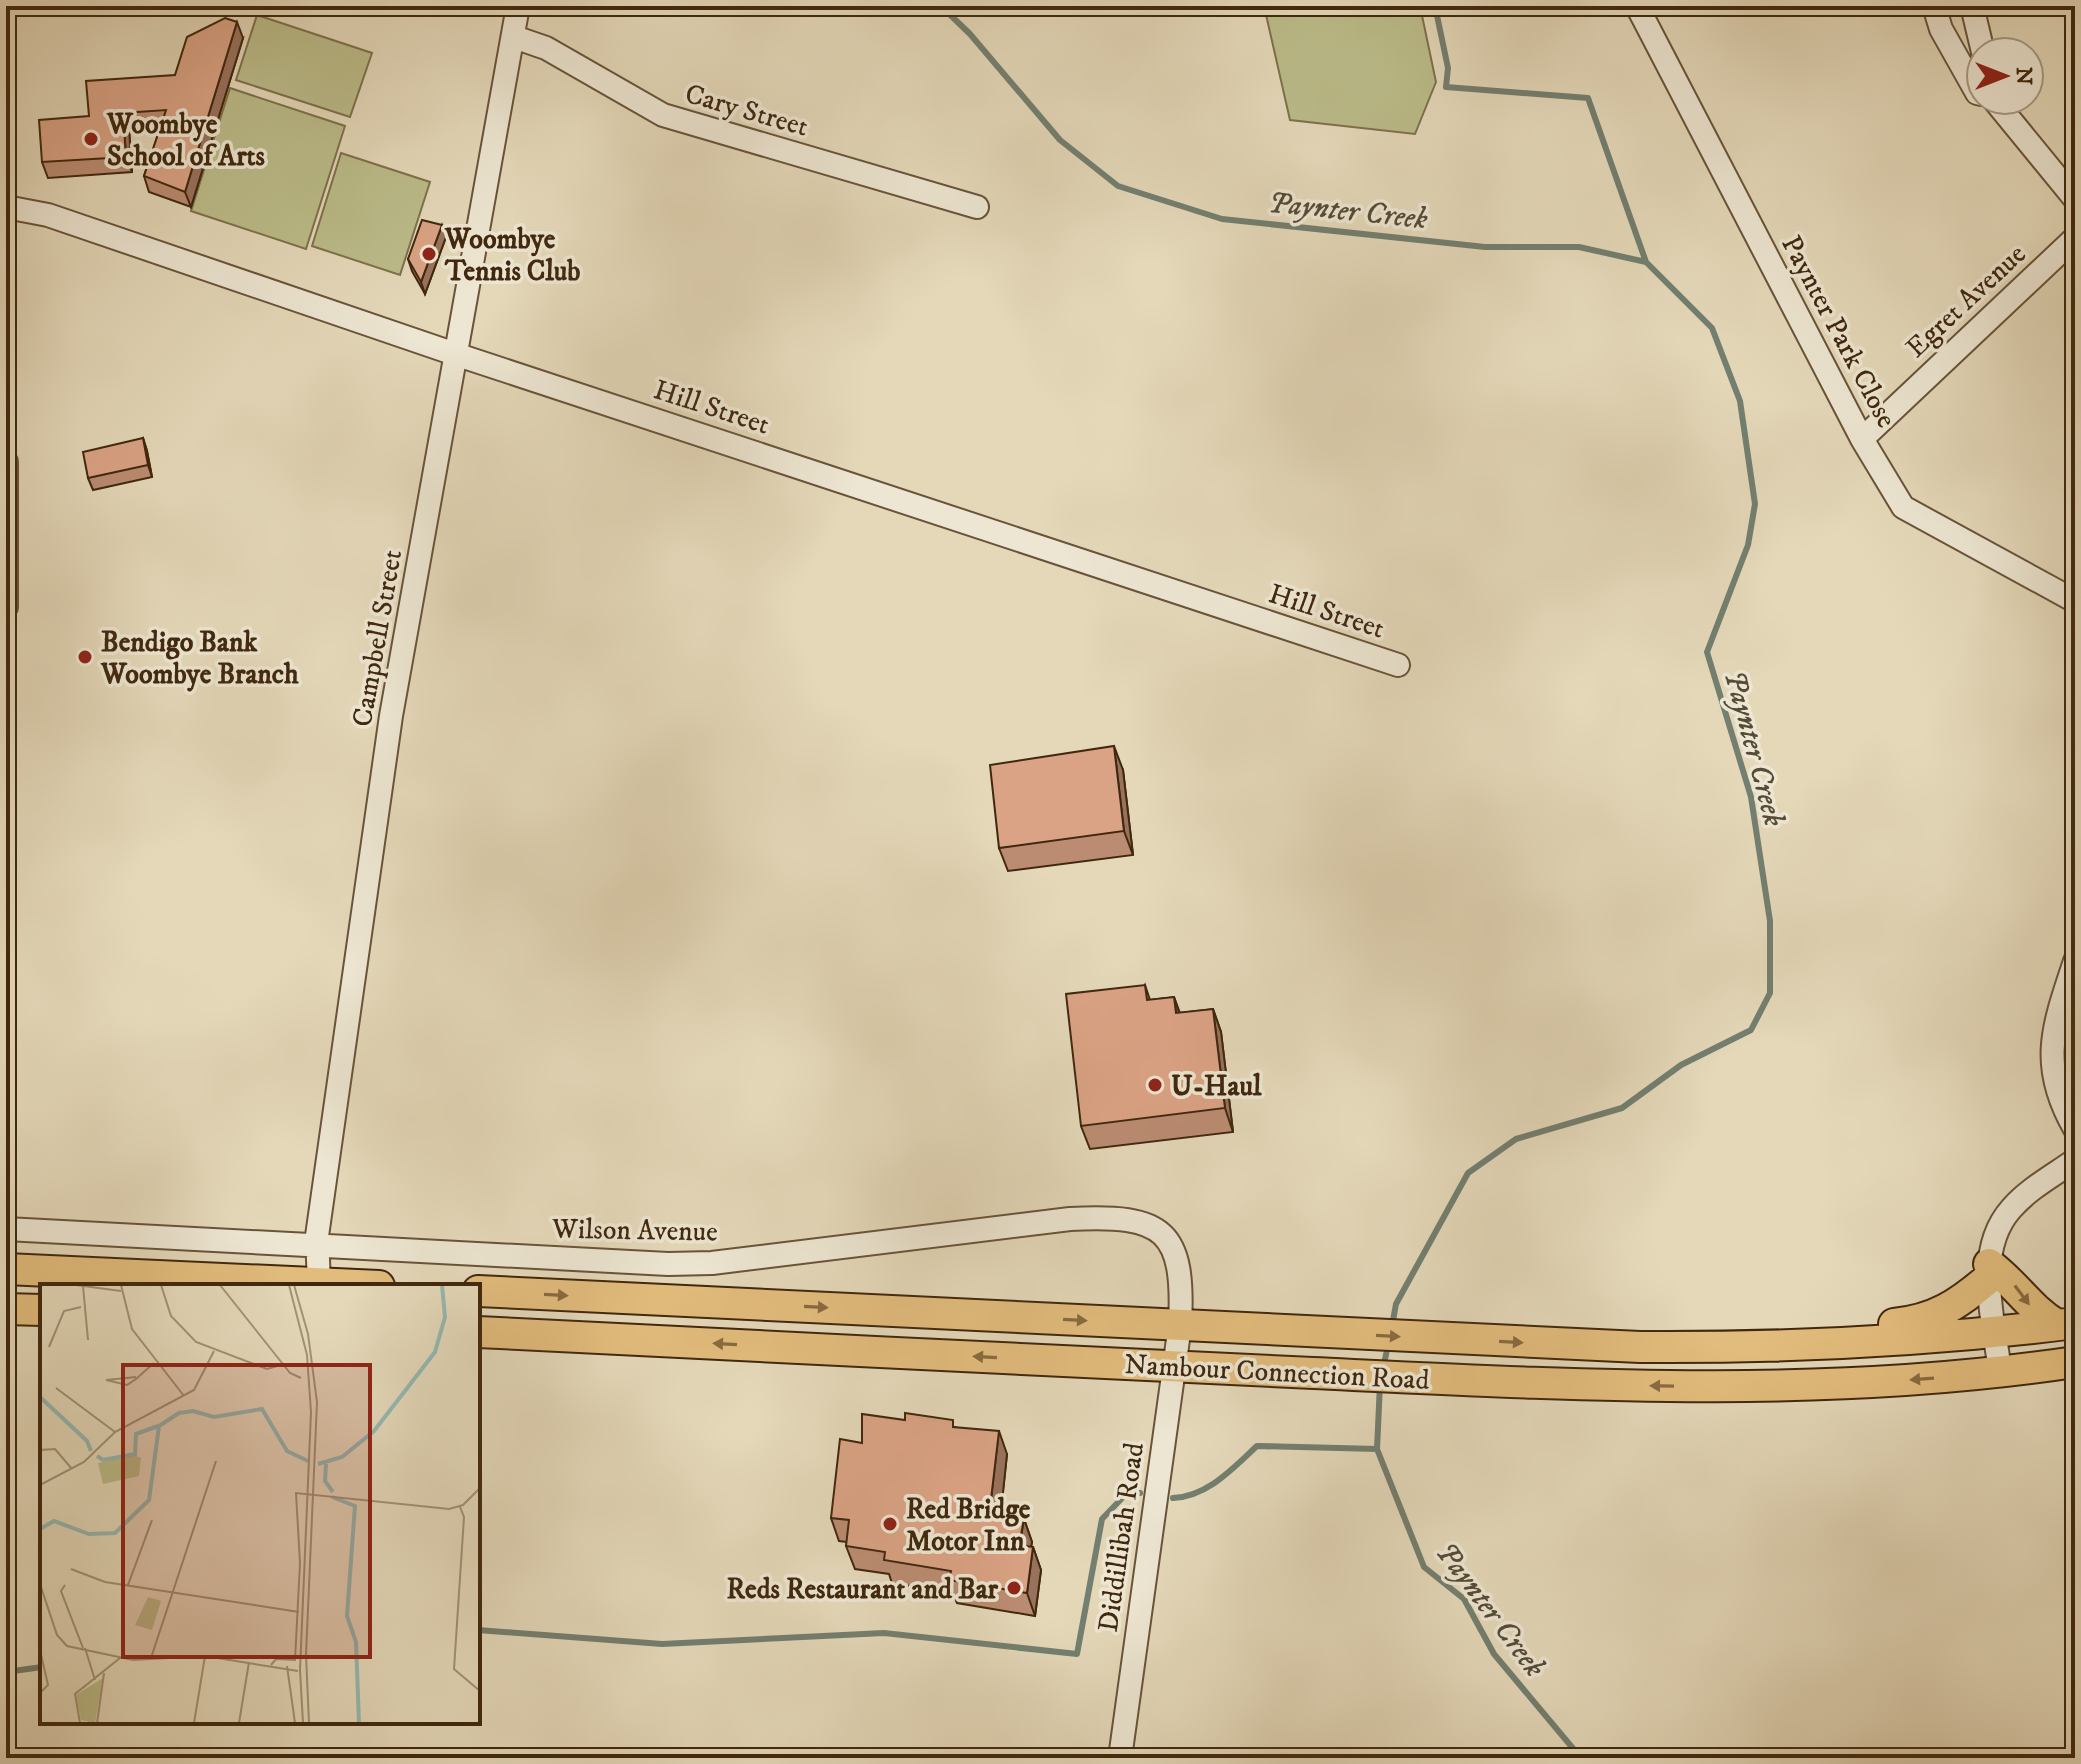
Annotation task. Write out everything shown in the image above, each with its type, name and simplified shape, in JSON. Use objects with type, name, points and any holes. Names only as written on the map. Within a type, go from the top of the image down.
[{"type":"highway","points":[[6,1269],[339,1284]]},
{"type":"highway","points":[[1786,1345],[1863,1326],[1919,1321],[1952,1309],[1989,1270],[2012,1281],[2028,1304],[2066,1324]]},
{"type":"highway","name":"Nambour Connection Road","points":[[480,1291],[1640,1347],[1786,1345],[1995,1332],[2066,1324]]},
{"type":"highway","points":[[7,1308],[40,1310]]},
{"type":"highway","name":"Nambour Connection Road","points":[[480,1332],[1430,1379],[1746,1386],[2000,1371],[2075,1362]]},
{"type":"street","name":"Campbell Street","points":[[319,1283],[317,1245],[391,716],[518,6]]},
{"type":"street","name":"Paynter Park Close","points":[[1637,6],[1862,439],[1903,507],[2075,601]]},
{"type":"street","points":[[1934,6],[1941,29],[1965,68]]},
{"type":"street","points":[[1972,6],[1979,36]]},
{"type":"street","name":"Cary Street","points":[[514,37],[546,48],[663,115],[977,207]]},
{"type":"street","points":[[2007,116],[2075,199]]},
{"type":"street","name":"Hill Street","points":[[6,207],[48,215],[458,355],[1398,665]]},
{"type":"street","name":"Egret Avenue","points":[[1862,439],[2075,238]]},
{"type":"street","points":[[6,462],[7,593]]},
{"type":"street","points":[[2075,961],[2057,1014],[2051,1051],[2056,1094],[2075,1129]]},
{"type":"street","points":[[2000,1371],[1989,1270],[1994,1236],[2011,1208],[2075,1160]]},
{"type":"street","name":"Wilson Avenue","points":[[6,1229],[652,1263],[712,1263],[1070,1219],[1117,1220],[1151,1225],[1165,1234],[1173,1247],[1181,1279],[1180,1325]]},
{"type":"street","name":"Diddillibah Road","points":[[1120,1758],[1180,1325]]},
{"type":"green space","points":[[1264,6],[1420,6],[1436,82],[1415,134],[1290,120]]},
{"type":"green space","points":[[257,15],[372,53],[350,117],[236,80]]},
{"type":"green space","points":[[230,88],[345,126],[306,249],[191,211]]},
{"type":"green space","points":[[341,153],[430,182],[400,275],[312,246]]},
{"type":"building","points":[[225,18],[237,22],[185,192],[144,176],[166,110],[123,113],[126,157],[42,162],[39,120],[89,116],[86,81],[175,75],[187,37]]},
{"type":"building","points":[[422,220],[442,225],[421,282],[408,259]]},
{"type":"building","points":[[143,438],[148,465],[88,478],[83,452]]},
{"type":"building","points":[[1114,746],[1124,831],[999,848],[990,765]]},
{"type":"building","name":"U-Haul","points":[[1145,985],[1147,1000],[1174,997],[1176,1013],[1213,1009],[1225,1108],[1081,1126],[1066,994]]},
{"type":"building","name":"Red Bridge Motor Inn","points":[[905,1413],[953,1420],[953,1427],[999,1431],[990,1508],[1014,1511],[1014,1517],[1024,1519],[1019,1545],[1033,1547],[1027,1593],[949,1580],[951,1571],[884,1560],[885,1552],[846,1546],[849,1520],[831,1518],[840,1439],[862,1443],[862,1414],[905,1420]]},
{"type":"waterway","name":"Paynter Creek","points":[[941,6],[970,34],[1060,140],[1118,186],[1222,219],[1485,247],[1579,247],[1646,262],[1712,328],[1740,401],[1755,504],[1748,545],[1707,652],[1751,797],[1770,921],[1770,993],[1751,1030],[1681,1065],[1622,1108],[1516,1139],[1468,1173],[1396,1304],[1392,1326]]},
{"type":"waterway","points":[[1435,6],[1448,68],[1446,87],[1588,98],[1646,262]]},
{"type":"waterway","name":"Paynter Creek","points":[[1383,1369],[1388,1345]]},
{"type":"waterway","name":"Paynter Creek","points":[[1380,1384],[1377,1449],[1424,1567],[1464,1599],[1494,1654],[1581,1758]]},
{"type":"waterway","points":[[1173,1498],[1208,1487],[1257,1446],[1377,1449]]},
{"type":"waterway","points":[[480,1630],[662,1644],[884,1633],[1077,1654],[1102,1519],[1126,1494],[1140,1493]]},
{"type":"waterway","points":[[6,1672],[40,1667]]},
{"type":"place","name":"Woombye School of Arts","points":[[91,139]]},
{"type":"place","name":"Woombye Tennis Club","points":[[429,254]]},
{"type":"place","name":"Bendigo Bank Woombye Branch","points":[[85,657]]},
{"type":"place","name":"U-Haul","points":[[1155,1085]]},
{"type":"place","name":"Red Bridge Motor Inn","points":[[890,1524]]},
{"type":"place","name":"Reds Restaurant and Bar","points":[[1014,1588]]}]
